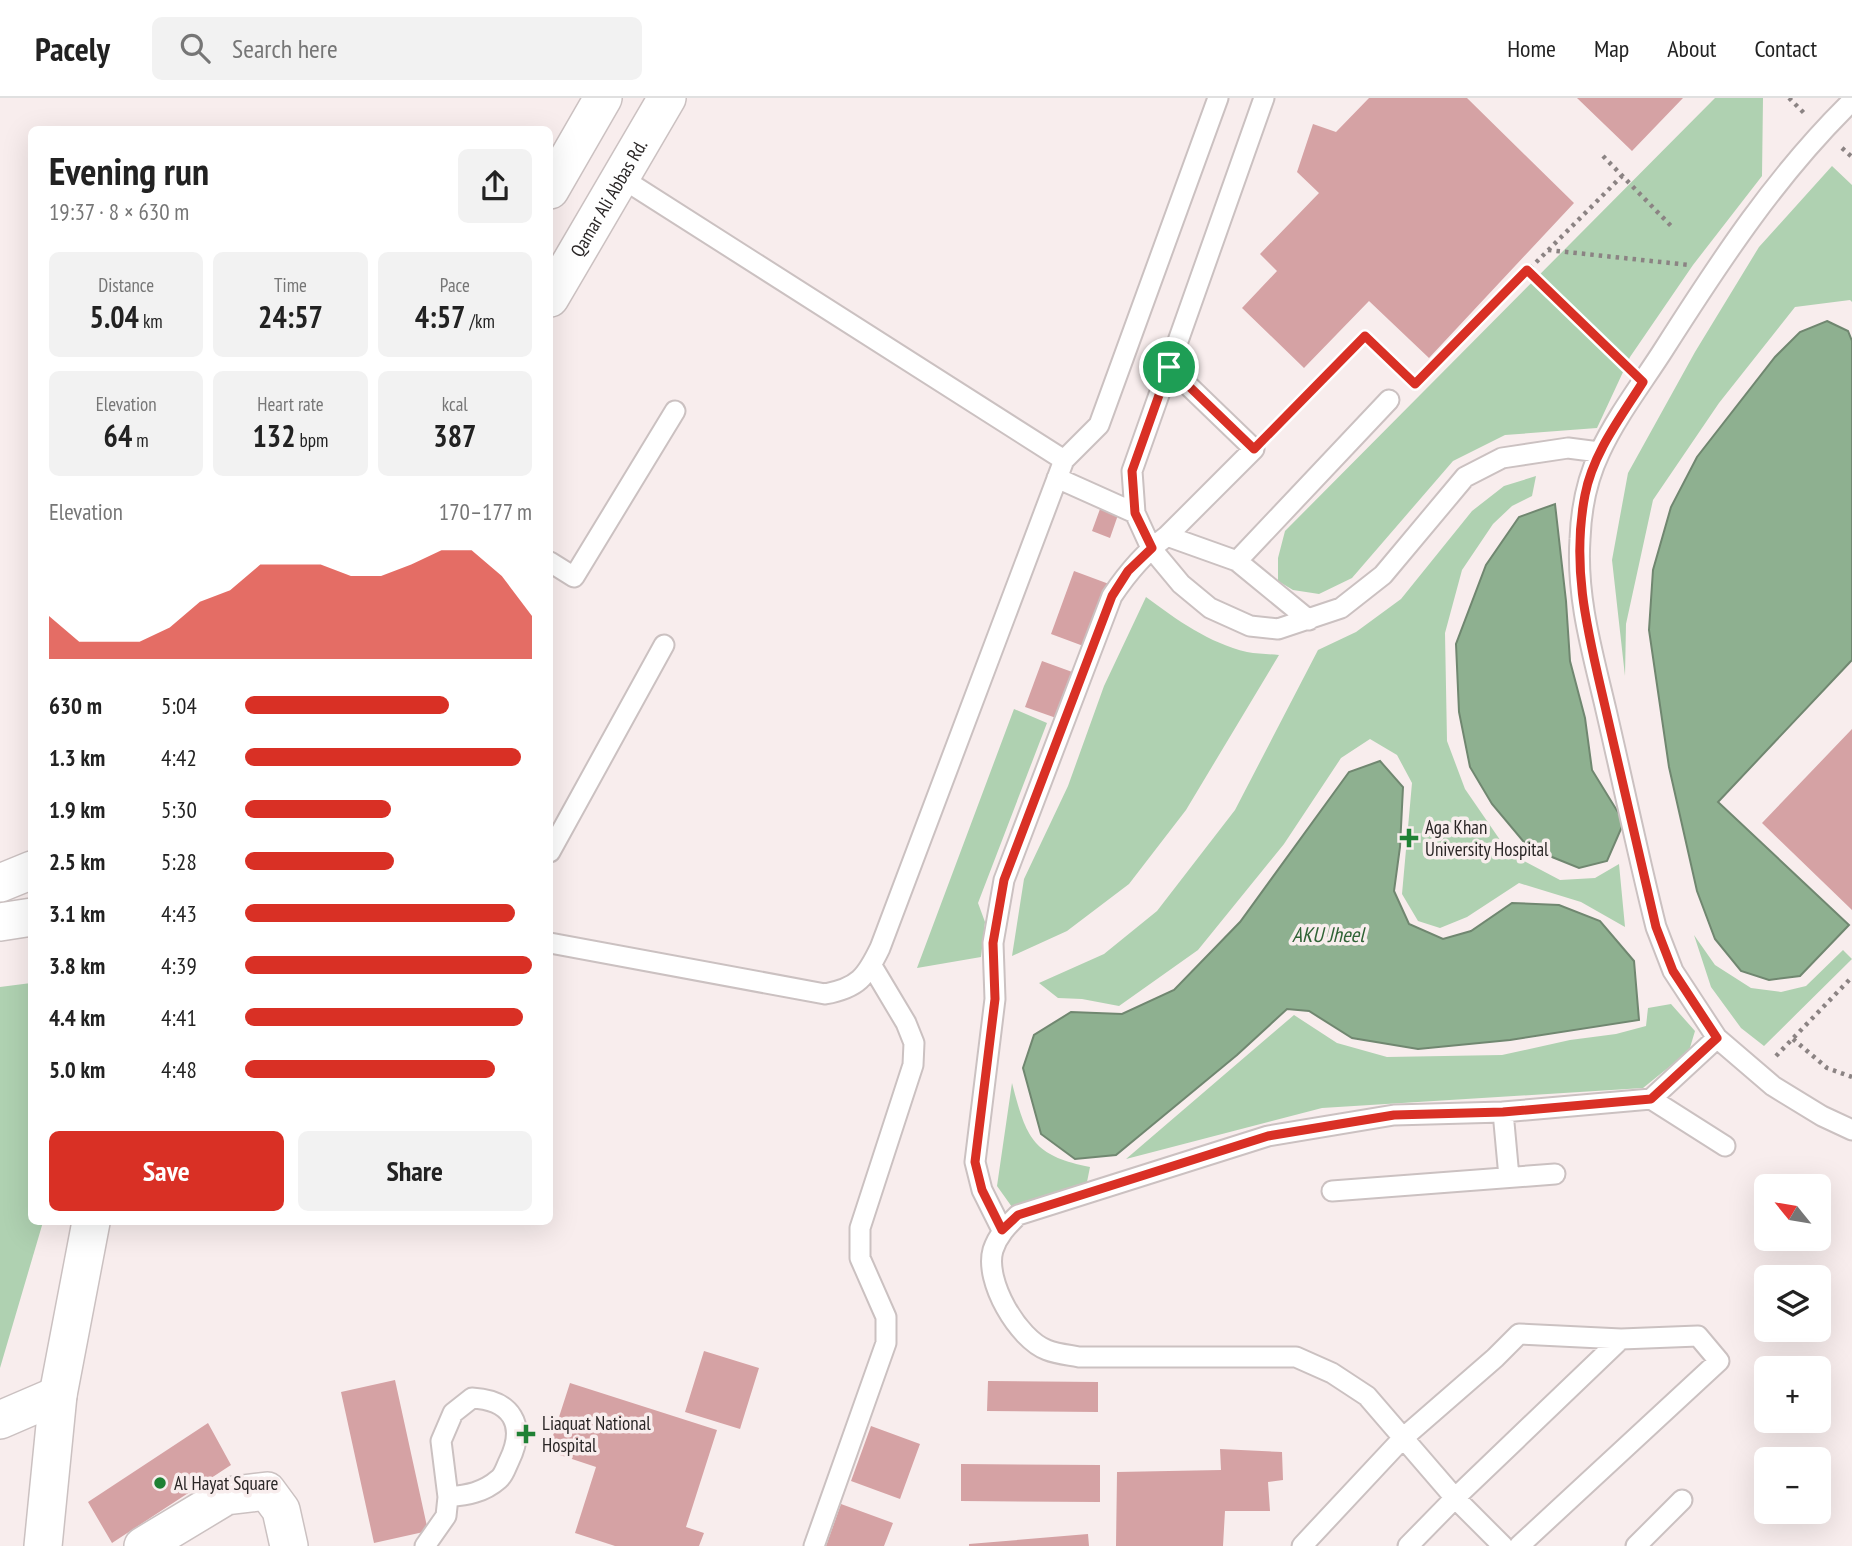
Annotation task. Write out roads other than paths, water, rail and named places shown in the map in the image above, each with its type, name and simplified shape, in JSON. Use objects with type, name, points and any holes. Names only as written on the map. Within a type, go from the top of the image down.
[{"type":"street","points":[[553,185],[603,98]]},
{"type":"street","name":"Qamar Ali Abbas Rd.","points":[[553,293],[667,98]]},
{"type":"street","points":[[0,883],[28,872]]},
{"type":"street","points":[[0,922],[28,918]]},
{"type":"street","points":[[43,1546],[58,1395],[90,1225]]},
{"type":"street","points":[[0,1420],[58,1395]]},
{"type":"street","points":[[143,1546],[226,1496],[267,1491],[281,1510],[289,1546]]},
{"type":"lane","points":[[553,944],[825,994],[845,990],[860,981],[872,965],[1061,469],[1099,425],[1218,98]]},
{"type":"lane","points":[[1135,513],[1132,471],[1264,98]]},
{"type":"lane","points":[[1852,102],[1822,130],[1768,194],[1694,301],[1643,382],[1600,452],[1585,493],[1580,540],[1580,587],[1588,640],[1656,927],[1673,971],[1717,1038],[1758,1074],[1793,1098],[1852,1130]]},
{"type":"lane","points":[[620,177],[1061,469],[1135,513],[1159,542],[1181,584],[1210,608],[1250,626],[1278,629],[1341,608],[1383,575],[1465,477],[1502,458],[1568,448],[1600,452]]},
{"type":"lane","points":[[1002,1230],[982,1190],[975,1162],[995,999],[993,943],[1004,880],[1112,596],[1128,571],[1254,449],[1169,367]]},
{"type":"lane","points":[[1237,561],[1389,400]]},
{"type":"lane","points":[[553,564],[575,577],[675,411]]},
{"type":"lane","points":[[1159,542],[1237,561],[1309,620]]},
{"type":"lane","points":[[553,847],[664,645]]},
{"type":"lane","points":[[814,1546],[886,1343],[886,1317],[860,1258],[860,1228],[913,1065],[914,1043],[906,1023],[872,965]]},
{"type":"lane","points":[[1651,1099],[1717,1038]]},
{"type":"lane","points":[[1503,1546],[1455,1498],[1367,1396],[1332,1373],[1296,1357],[1079,1357],[1046,1350],[1029,1338],[1009,1314],[993,1281],[992,1252],[1002,1230],[1018,1215],[1268,1136],[1394,1115],[1503,1112],[1651,1099],[1725,1146]]},
{"type":"lane","points":[[1503,1112],[1509,1177]]},
{"type":"lane","points":[[1332,1191],[1555,1174]]},
{"type":"lane","points":[[1301,1546],[1403,1438],[1519,1334],[1621,1339],[1698,1336],[1719,1361],[1519,1546]]},
{"type":"lane","points":[[1408,1546],[1621,1339]]},
{"type":"lane","points":[[425,1546],[446,1516],[448,1497],[441,1441],[453,1413],[472,1398],[490,1399],[508,1410],[517,1429],[514,1452],[501,1478],[478,1493],[448,1497]]},
{"type":"lane","points":[[1636,1546],[1682,1500]]},
{"type":"water","points":[[1827,321],[1848,331],[1852,341],[1852,660],[1718,802],[1849,925],[1800,976],[1769,980],[1741,971],[1715,939],[1697,891],[1669,767],[1649,630],[1653,570],[1671,507],[1697,457],[1775,357],[1800,332]]},
{"type":"water","points":[[1555,504],[1570,661],[1585,718],[1592,770],[1624,822],[1607,861],[1579,868],[1523,841],[1492,804],[1470,767],[1459,712],[1456,644],[1486,565],[1519,517]]},
{"type":"water","name":"AKU Jheel","points":[[1380,761],[1403,787],[1400,847],[1394,891],[1409,924],[1443,939],[1471,931],[1512,903],[1559,905],[1600,921],[1634,961],[1639,1020],[1510,1040],[1418,1049],[1352,1038],[1309,1011],[1287,1009],[1237,1055],[1116,1155],[1075,1159],[1041,1134],[1023,1068],[1034,1035],[1071,1012],[1122,1014],[1174,990],[1240,922],[1349,772]]},
{"type":"place","name":"Aga Khan University Hospital","points":[[1409,838]]},
{"type":"place","name":"Liaquat National Hospital","points":[[526,1434]]},
{"type":"place","name":"Al Hayat Square","points":[[160,1483]]}]
